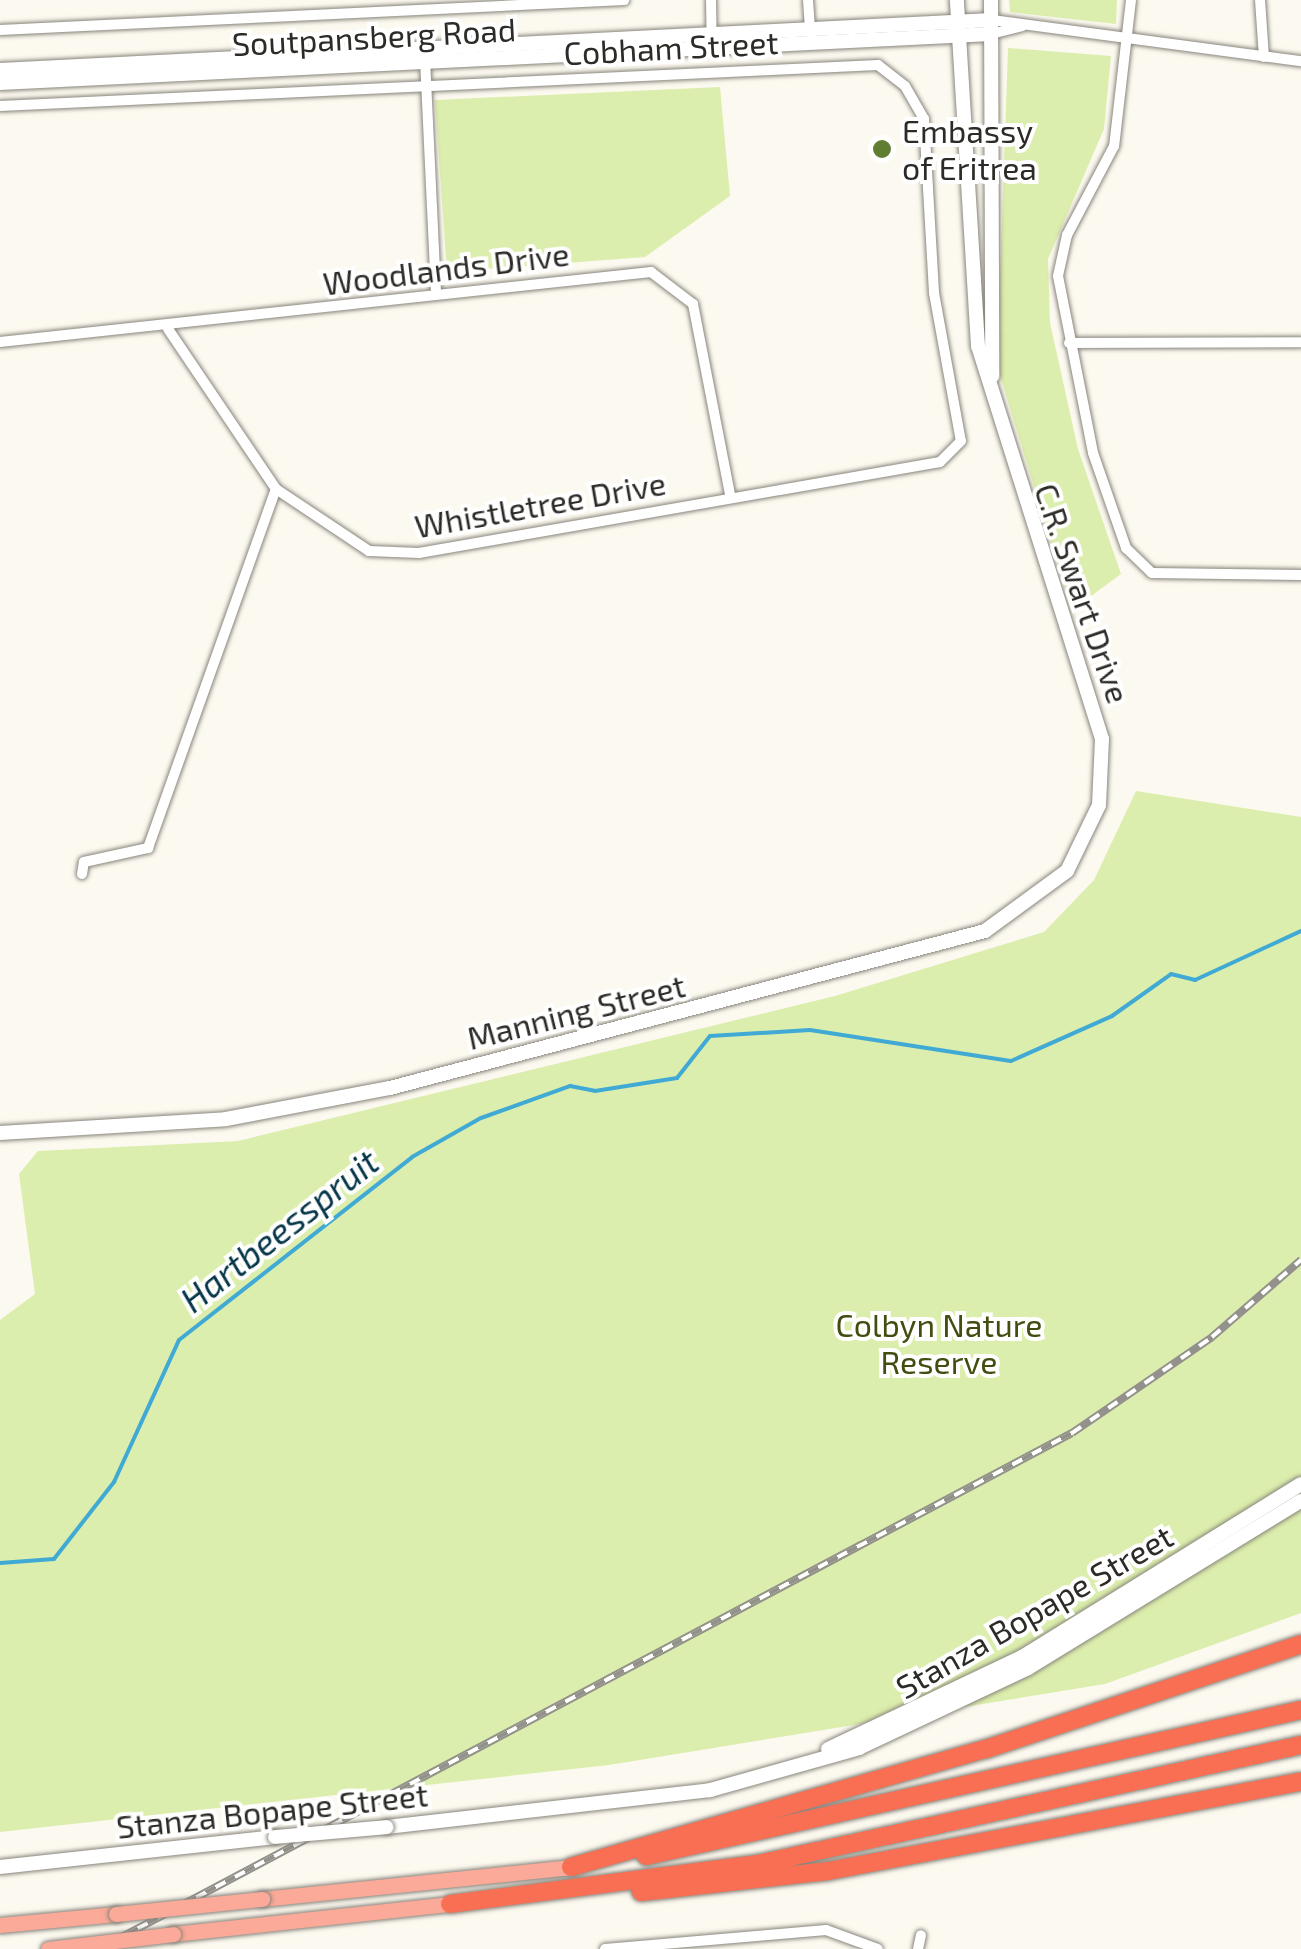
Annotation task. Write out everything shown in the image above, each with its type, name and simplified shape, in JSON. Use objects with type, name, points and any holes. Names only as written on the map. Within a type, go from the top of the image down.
[{"type":"highway","points":[[1185,1686],[1301,1644]]},
{"type":"highway","points":[[571,1868],[1185,1686],[1301,1656]]},
{"type":"highway","points":[[571,1868],[762,1836],[1301,1710]]},
{"type":"highway","points":[[450,1904],[758,1864],[1301,1745]]},
{"type":"highway","points":[[450,1904],[828,1870],[1301,1778]]},
{"type":"main road","name":"C.R. Swart Drive","points":[[957,0],[977,328],[993,402],[1099,724],[1099,805]]},
{"type":"main road","name":"C.R. Swart Drive","points":[[991,0],[993,402]]},
{"type":"main road","name":"Soutpansberg Road","points":[[0,83],[425,55],[991,27]]},
{"type":"main road","name":"Soutpansberg Road","points":[[712,40],[810,28],[958,28]]},
{"type":"main road","name":"Soutpansberg Road","points":[[0,70],[425,55]]},
{"type":"main road","name":"Manning Street","points":[[0,1133],[309,1106],[985,931],[1067,872],[1099,805]]},
{"type":"main road","name":"Stanza Bopape Street","points":[[669,1796],[822,1751],[927,1707],[1301,1484]]},
{"type":"main road","name":"Stanza Bopape Street","points":[[0,1867],[669,1796],[778,1774],[938,1714],[1301,1501]]},
{"type":"main road","points":[[0,1926],[571,1868]]},
{"type":"main road","points":[[48,1949],[450,1904]]},
{"type":"street","points":[[0,30],[624,0]]},
{"type":"street","points":[[711,0],[712,40]]},
{"type":"street","points":[[808,0],[810,28]]},
{"type":"street","points":[[1131,0],[1114,146],[1061,253],[1069,343],[1093,453],[1137,564],[1176,579],[1301,574]]},
{"type":"street","points":[[1260,0],[1264,57]]},
{"type":"street","points":[[991,27],[1023,26],[1301,61]]},
{"type":"street","points":[[425,55],[436,290]]},
{"type":"street","name":"Cobham Street","points":[[0,106],[840,64],[886,69],[924,118],[934,293],[958,449]]},
{"type":"street","name":"Woodlands Drive","points":[[0,342],[168,329],[436,290],[638,271],[674,282],[697,316],[730,495]]},
{"type":"street","name":"Whistletree Drive","points":[[168,329],[276,489],[352,545],[392,553],[940,462],[958,449]]},
{"type":"street","points":[[1069,343],[1301,342]]},
{"type":"street","points":[[82,874],[84,862],[148,848],[276,489]]},
{"type":"street","points":[[605,1949],[826,1930],[878,1949]]},
{"type":"street","points":[[918,1949],[921,1935]]},
{"type":"green space","points":[[1009,0],[1117,0],[1116,24],[1010,12]]},
{"type":"green space","points":[[1008,48],[1111,56],[1104,129],[1048,259],[1050,323],[1078,449],[1121,574],[1072,610],[997,366]]},
{"type":"green space","points":[[720,87],[730,196],[645,257],[447,272],[435,100]]},
{"type":"green space","name":"Colbyn Nature Reserve","points":[[1136,791],[1301,817],[1301,1613],[1105,1684],[609,1765],[0,1832],[0,1320],[35,1294],[19,1174],[38,1151],[238,1141],[835,996],[1044,932],[1094,880]]},
{"type":"waterway","name":"Hartbeesspruit","points":[[0,1563],[54,1559],[114,1482],[179,1340],[412,1157],[481,1118],[570,1086],[595,1091],[677,1078],[710,1036],[810,1030],[1011,1061],[1112,1016],[1171,974],[1195,980],[1301,931]]},
{"type":"railway","points":[[99,1949],[1072,1433],[1212,1337],[1301,1260]]},
{"type":"place","name":"Embassy of Eritrea","points":[[882,149]]}]
